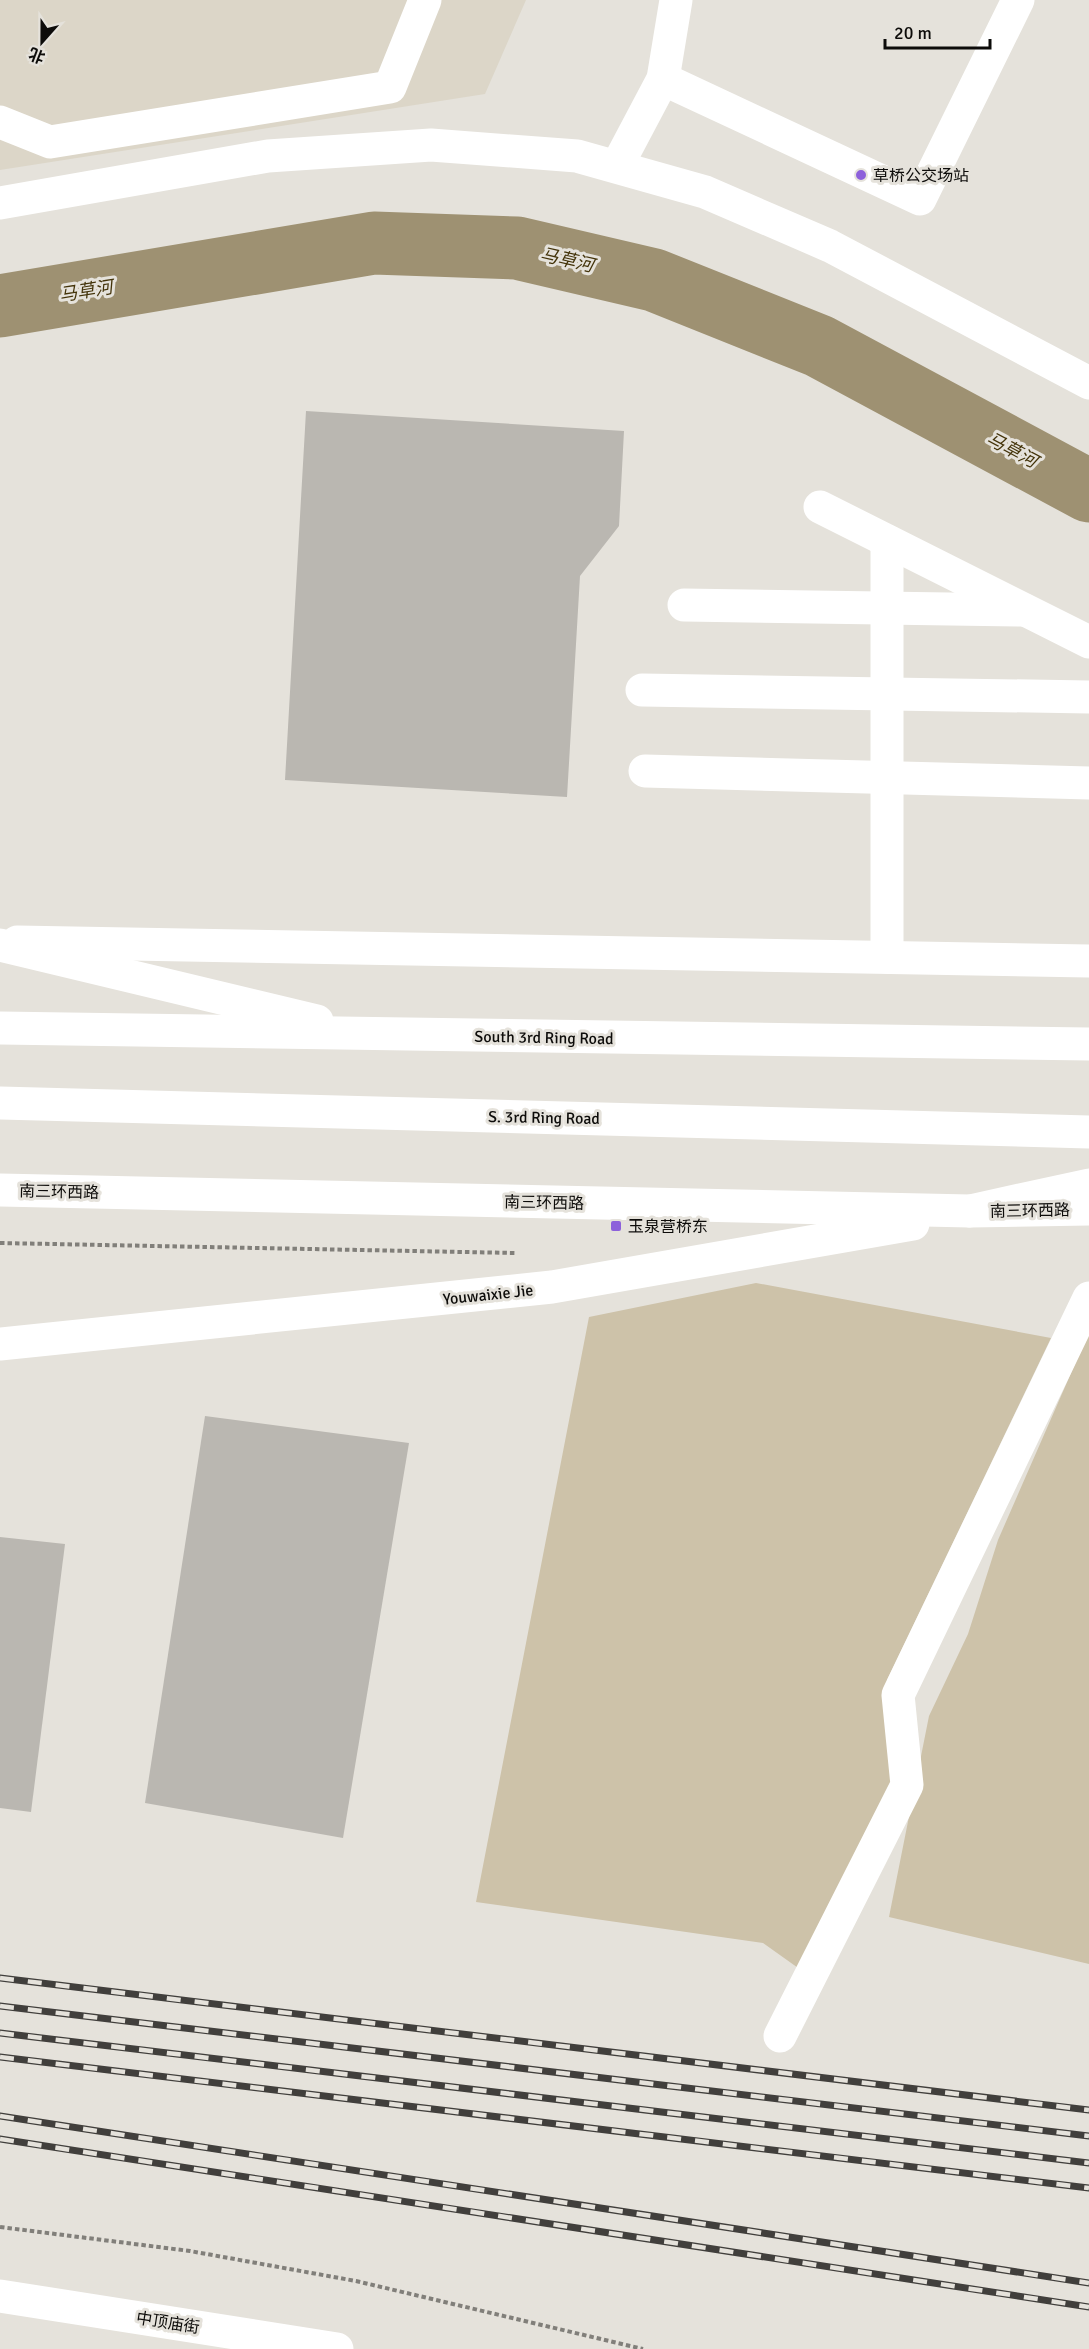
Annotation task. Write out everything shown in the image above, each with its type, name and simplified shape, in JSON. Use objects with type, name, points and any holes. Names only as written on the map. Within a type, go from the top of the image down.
[{"type":"main road","points":[[0,122],[50,142],[390,87],[424,0]]},
{"type":"main road","points":[[617,166],[663,79],[676,0]]},
{"type":"main road","points":[[663,79],[920,199],[1018,0]]},
{"type":"main road","points":[[0,203],[268,156],[431,145],[578,156],[705,192],[830,246],[1089,383]]},
{"type":"main road","points":[[820,507],[1089,642]]},
{"type":"main road","points":[[887,541],[887,957]]},
{"type":"main road","points":[[684,605],[1024,610]]},
{"type":"main road","points":[[642,690],[1089,697]]},
{"type":"main road","points":[[645,771],[1089,783]]},
{"type":"main road","points":[[0,943],[1089,961]]},
{"type":"main road","points":[[0,943],[377,1035]]},
{"type":"main road","name":"South 3rd Ring Road","points":[[0,1028],[1089,1044]]},
{"type":"main road","name":"S. 3rd Ring Road","points":[[0,1103],[1089,1132]]},
{"type":"main road","points":[[970,1211],[1089,1185]]},
{"type":"main road","name":"南三环西路","points":[[0,1190],[970,1211],[1089,1209]]},
{"type":"main road","name":"Youwaixie Jie","points":[[0,1344],[552,1287],[883,1230],[970,1211]]},
{"type":"main road","points":[[780,2036],[908,1785],[898,1695],[1089,1298]]},
{"type":"main road","name":"中顶庙街","points":[[0,2296],[337,2349]]},
{"type":"path","points":[[0,1243],[521,1253]]},
{"type":"path","points":[[0,2228],[190,2251],[356,2282],[643,2349]]},
{"type":"shaded area","points":[[0,0],[526,0],[485,94],[0,170]]},
{"type":"shaded area","points":[[756,1283],[1051,1338],[887,1680],[894,1786],[801,1970],[763,1943],[476,1902],[589,1317]]},
{"type":"shaded area","points":[[1089,1332],[1089,1964],[889,1917],[929,1716],[968,1634],[998,1540]]},
{"type":"building","points":[[306,411],[624,431],[619,526],[580,576],[567,797],[285,780]]},
{"type":"building","points":[[205,1416],[409,1443],[343,1838],[145,1803]]},
{"type":"building","points":[[0,1537],[65,1544],[31,1812],[0,1808]]},
{"type":"waterway","name":"马草河","points":[[0,306],[374,243],[517,248],[654,280],[819,346],[1089,491]]},
{"type":"railway","points":[[0,1978],[1089,2110]]},
{"type":"railway","points":[[0,2006],[1089,2136]]},
{"type":"railway","points":[[0,2033],[1089,2163]]},
{"type":"railway","points":[[0,2057],[1089,2188]]},
{"type":"railway","points":[[0,2116],[1089,2283]]},
{"type":"railway","points":[[0,2139],[1089,2307]]},
{"type":"place","name":"草桥公交场站","points":[[861,175]]},
{"type":"place","name":"玉泉营桥东","points":[[616,1226]]}]
